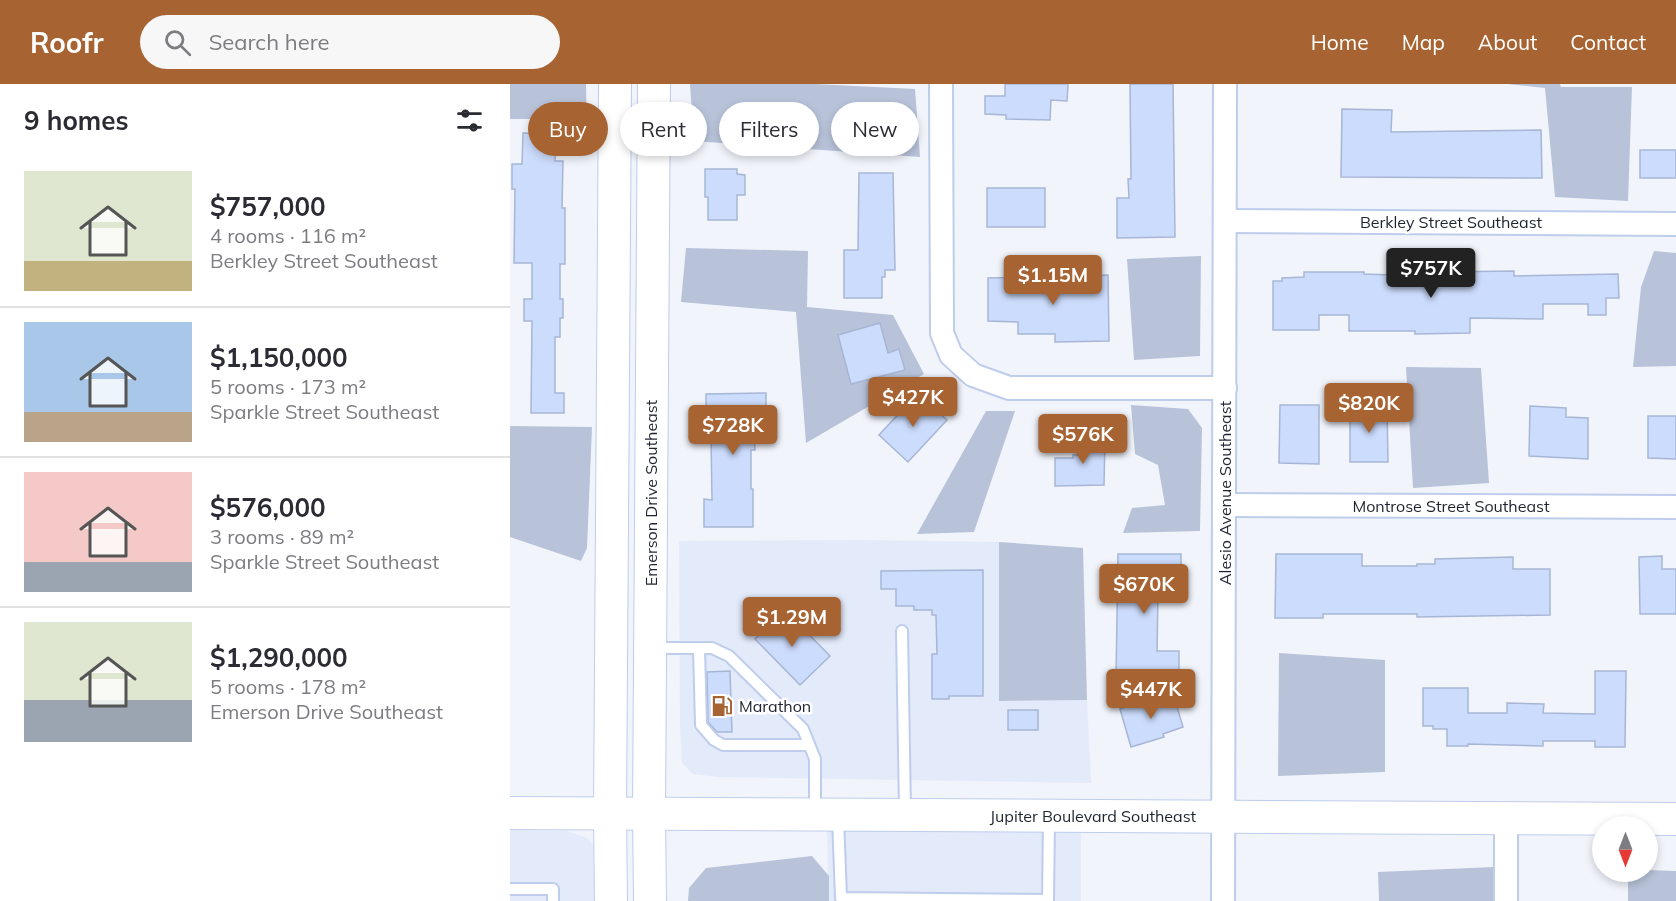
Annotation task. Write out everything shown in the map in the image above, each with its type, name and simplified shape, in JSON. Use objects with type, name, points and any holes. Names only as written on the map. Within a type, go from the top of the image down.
[{"type":"street","points":[[611,901],[615,84]]},
{"type":"street","name":"Emerson Drive Southeast","points":[[650,901],[654,84]]},
{"type":"street","points":[[941,84],[942,333],[951,355],[973,375],[1009,388],[1225,388]]},
{"type":"street","name":"Alesio Avenue Southeast","points":[[1223,901],[1226,505],[1225,84]]},
{"type":"street","name":"Berkley Street Southeast","points":[[1225,221],[1676,224]]},
{"type":"street","name":"Montrose Street Southeast","points":[[1226,505],[1676,507]]},
{"type":"street","name":"Jupiter Boulevard Southeast","points":[[510,813],[1676,819]]},
{"type":"street","points":[[1506,819],[1506,901]]},
{"type":"lane","points":[[902,632],[906,815]]},
{"type":"lane","points":[[650,648],[712,648],[729,656],[803,729],[815,759],[841,900],[1048,900],[1049,816]]},
{"type":"lane","points":[[699,648],[701,725],[714,740],[723,745],[809,745]]},
{"type":"lane","points":[[510,889],[553,889],[553,901]]},
{"type":"shaded area","points":[[510,84],[586,84],[586,102],[528,102],[528,119],[510,119]]},
{"type":"shaded area","points":[[690,84],[815,84],[915,89],[916,102],[831,102],[831,151],[819,150],[819,102],[719,102],[719,143],[707,142],[707,102],[691,102]]},
{"type":"shaded area","points":[[1507,84],[1632,87],[1628,201],[1555,197],[1545,88]]},
{"type":"shaded area","points":[[686,248],[808,251],[807,307],[893,315],[924,374],[806,443],[796,312],[681,302]]},
{"type":"shaded area","points":[[1654,251],[1676,253],[1676,366],[1633,367],[1641,287]]},
{"type":"shaded area","points":[[1201,256],[1200,356],[1134,360],[1127,259]]},
{"type":"shaded area","points":[[1406,367],[1481,368],[1489,483],[1413,488]]},
{"type":"shaded area","points":[[1131,405],[1188,409],[1202,428],[1200,531],[1123,533],[1132,508],[1165,505],[1158,465],[1135,454]]},
{"type":"shaded area","points":[[986,411],[1015,411],[974,532],[917,534]]},
{"type":"shaded area","points":[[510,426],[592,427],[587,548],[581,561],[510,537]]},
{"type":"shaded area","points":[[679,541],[999,542],[999,701],[1087,700],[1091,783],[718,777],[693,774],[682,763]]},
{"type":"shaded area","points":[[999,542],[1083,548],[1087,700],[999,701]]},
{"type":"shaded area","points":[[1279,653],[1385,660],[1385,772],[1278,776]]},
{"type":"shaded area","points":[[1081,829],[1081,901],[829,901],[827,830]]},
{"type":"shaded area","points":[[510,830],[566,831],[587,838],[600,853],[600,901],[510,901]]},
{"type":"shaded area","points":[[812,856],[829,876],[829,901],[688,901],[689,888],[706,868]]},
{"type":"shaded area","points":[[1493,867],[1493,901],[1379,901],[1378,872]]},
{"type":"shaded area","points":[[1658,870],[1676,871],[1676,901],[1628,901],[1628,882],[1658,882]]},
{"type":"building","points":[[1005,84],[1068,84],[1067,101],[1051,100],[1050,120],[1006,119],[1006,115],[985,114],[985,96],[1005,96]]},
{"type":"building","points":[[1130,84],[1173,84],[1175,237],[1117,238],[1117,198],[1129,198],[1128,179],[1131,179]]},
{"type":"building","points":[[1342,109],[1392,110],[1391,132],[1541,130],[1542,178],[1341,177]]},
{"type":"building","points":[[523,133],[528,133],[528,156],[555,156],[555,161],[563,161],[562,208],[565,208],[565,264],[560,264],[560,299],[563,299],[563,318],[560,318],[560,337],[555,337],[555,393],[564,393],[564,413],[531,413],[532,321],[524,321],[524,299],[532,299],[532,263],[514,263],[515,189],[512,189],[512,164],[522,164]]},
{"type":"building","points":[[1640,150],[1676,150],[1676,178],[1640,178]]},
{"type":"building","points":[[705,169],[737,169],[737,174],[745,175],[745,195],[737,195],[737,220],[708,220]]},
{"type":"building","points":[[859,173],[893,173],[895,270],[885,270],[885,277],[882,277],[882,298],[844,298],[844,250],[858,250]]},
{"type":"building","points":[[987,188],[1045,188],[1045,227],[987,227]]},
{"type":"building","points":[[1514,271],[1514,276],[1618,274],[1619,298],[1606,298],[1606,315],[1588,315],[1588,304],[1543,304],[1543,319],[1470,318],[1470,333],[1415,334],[1415,331],[1349,331],[1349,315],[1319,315],[1319,330],[1273,330],[1273,281],[1282,281],[1282,278],[1304,277],[1304,272],[1364,272],[1364,274],[1393,275],[1393,281],[1440,281],[1440,272]]},
{"type":"building","points":[[1108,275],[1109,341],[1055,342],[1055,334],[1018,334],[1018,322],[988,321],[988,278]]},
{"type":"building","points":[[880,323],[888,353],[899,349],[905,370],[851,384],[838,335]]},
{"type":"building","points":[[766,393],[766,433],[754,433],[755,450],[751,450],[753,527],[704,527],[704,499],[712,500],[711,437],[706,437],[706,394]]},
{"type":"building","points":[[918,393],[947,420],[908,462],[879,435]]},
{"type":"building","points":[[1280,405],[1319,405],[1319,464],[1279,463]]},
{"type":"building","points":[[1350,405],[1387,405],[1388,462],[1350,462]]},
{"type":"building","points":[[1530,406],[1566,408],[1566,417],[1588,418],[1588,459],[1529,456]]},
{"type":"building","points":[[1648,416],[1676,416],[1676,459],[1648,458]]},
{"type":"building","points":[[1080,437],[1105,437],[1104,485],[1055,486],[1055,458],[1073,458],[1073,455],[1080,455]]},
{"type":"building","points":[[1118,554],[1181,554],[1181,578],[1176,578],[1176,585],[1171,585],[1171,595],[1158,595],[1157,651],[1179,651],[1179,679],[1116,678]]},
{"type":"building","points":[[1276,554],[1362,554],[1362,566],[1417,566],[1417,564],[1435,564],[1435,559],[1513,557],[1513,569],[1550,569],[1550,615],[1417,617],[1417,614],[1323,614],[1323,618],[1275,618]]},
{"type":"building","points":[[1662,556],[1662,569],[1676,569],[1676,614],[1640,614],[1639,557]]},
{"type":"building","points":[[983,570],[983,696],[949,696],[949,699],[932,699],[932,654],[937,654],[936,615],[932,615],[932,610],[914,610],[914,606],[896,606],[896,589],[881,589],[881,571]]},
{"type":"building","points":[[785,610],[830,656],[800,685],[755,639]]},
{"type":"building","points":[[730,671],[732,732],[717,732],[708,722],[707,672]]},
{"type":"building","points":[[1595,671],[1626,671],[1625,747],[1595,747],[1595,741],[1543,741],[1543,746],[1468,744],[1468,746],[1447,746],[1447,729],[1423,726],[1423,688],[1468,688],[1468,713],[1507,713],[1507,703],[1544,704],[1543,713],[1595,714]]},
{"type":"building","points":[[1173,693],[1183,727],[1163,734],[1164,737],[1131,747],[1120,709]]},
{"type":"building","points":[[1008,710],[1038,710],[1038,730],[1008,730]]},
{"type":"place","name":"Marathon","points":[[722,706]]}]
